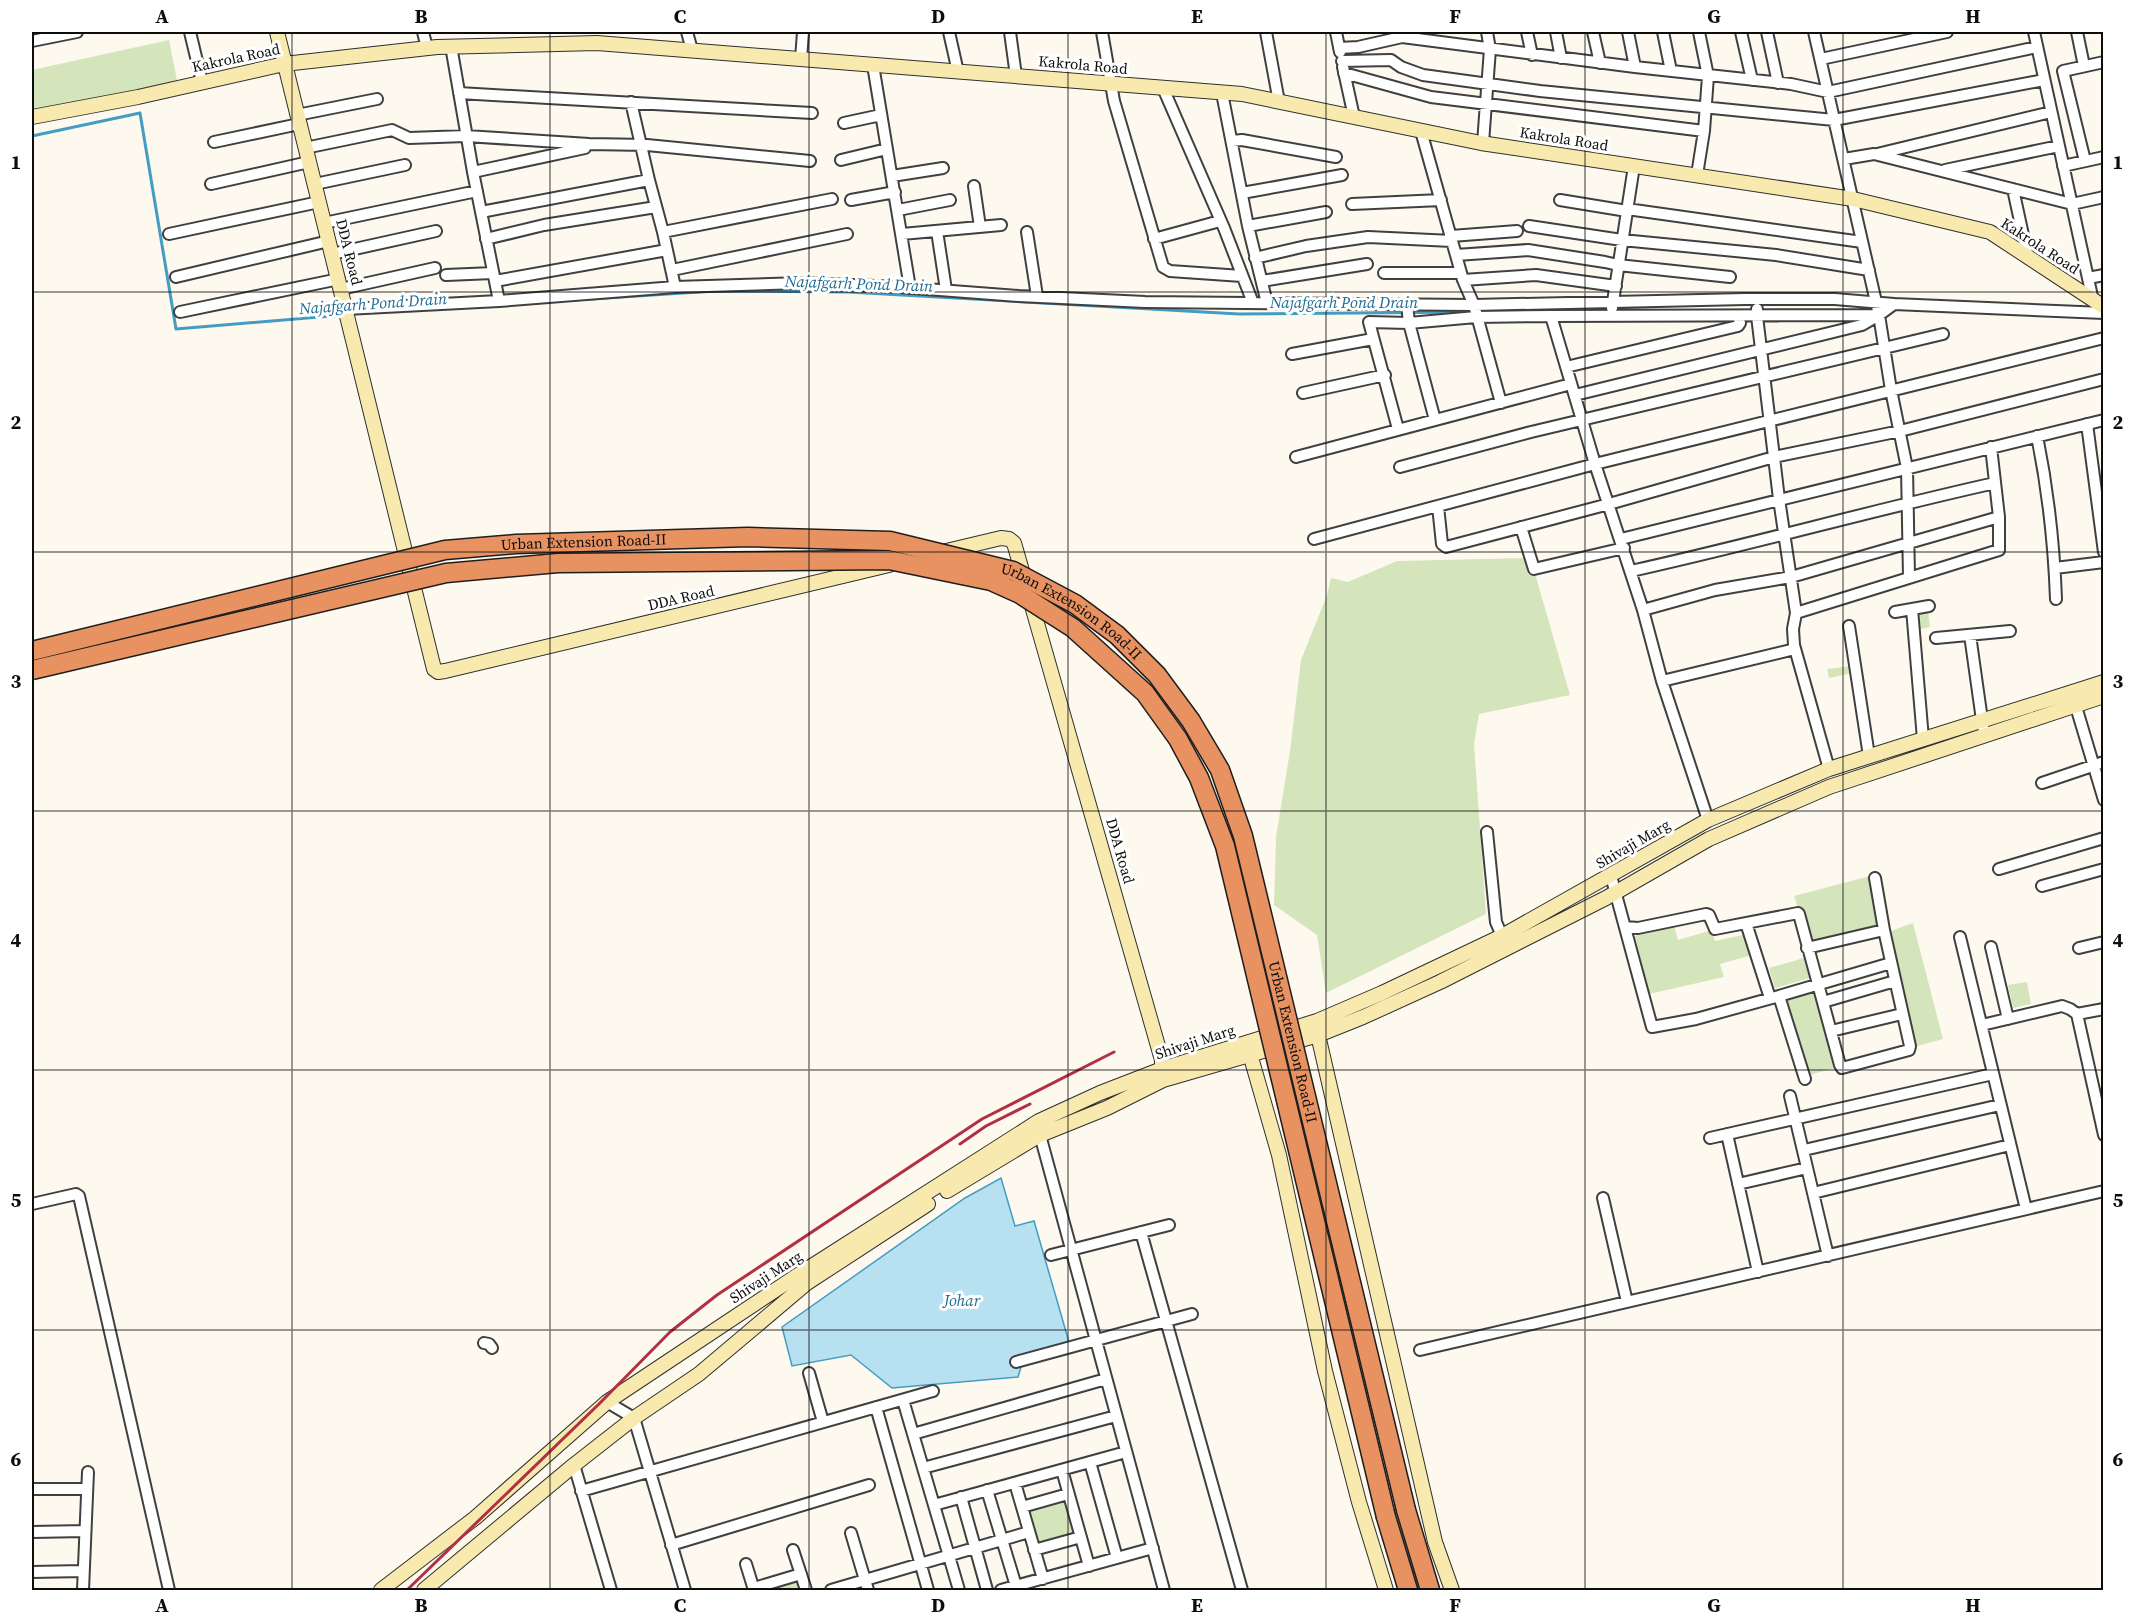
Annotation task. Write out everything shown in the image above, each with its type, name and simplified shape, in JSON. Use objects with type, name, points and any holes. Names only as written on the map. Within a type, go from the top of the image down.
[{"type":"highway","name":"Urban Extension Road-II","points":[[32,651],[445,550],[516,544],[748,537],[890,542],[1013,570],[1075,604],[1117,635],[1157,675],[1191,721],[1220,770],[1243,836],[1406,1510],[1430,1590]]},
{"type":"highway","name":"Urban Extension Road-II","points":[[32,670],[446,573],[558,563],[889,560],[991,581],[1020,594],[1073,628],[1145,693],[1178,739],[1199,778],[1225,846],[1386,1517],[1408,1590]]},
{"type":"street","points":[[33,38],[77,32]]},
{"type":"street","points":[[189,32],[202,82]]},
{"type":"street","name":"DDA Road","points":[[277,32],[434,669],[438,672],[1001,538],[1009,538],[1014,543],[1162,1066]]},
{"type":"street","points":[[423,32],[427,48]]},
{"type":"street","points":[[687,32],[692,50]]},
{"type":"street","points":[[801,59],[803,32]]},
{"type":"street","points":[[949,32],[958,72]]},
{"type":"street","points":[[1010,32],[1016,76]]},
{"type":"street","points":[[1102,32],[1113,101],[1163,267],[1166,270],[1242,276]]},
{"type":"street","points":[[1266,32],[1279,102]]},
{"type":"street","points":[[1336,32],[1354,117]]},
{"type":"street","points":[[1483,143],[1490,49],[1487,32]]},
{"type":"street","points":[[1527,32],[1532,55]]},
{"type":"street","points":[[1556,32],[1561,58]]},
{"type":"street","points":[[1593,32],[1600,63]]},
{"type":"street","points":[[1628,32],[1635,67]]},
{"type":"street","points":[[1663,32],[1671,71]]},
{"type":"street","points":[[1697,175],[1704,131],[1708,76],[1699,32]]},
{"type":"street","points":[[1741,32],[1752,80]]},
{"type":"street","points":[[1767,32],[1778,83]]},
{"type":"street","points":[[1814,32],[1879,315],[1907,468],[1909,577]]},
{"type":"street","points":[[1821,59],[1947,32]]},
{"type":"street","points":[[2034,32],[2088,278],[2098,304]]},
{"type":"street","points":[[2077,32],[2084,66]]},
{"type":"street","points":[[1339,48],[1402,37],[1426,36],[1532,55],[1778,83],[1828,92],[2037,47]]},
{"type":"street","name":"Kakrola Road","points":[[32,117],[284,64],[427,48],[585,37],[692,50],[1242,94],[1483,143],[1853,199],[1990,232],[2098,304]]},
{"type":"street","points":[[451,46],[466,136],[499,301]]},
{"type":"street","points":[[1342,61],[1393,60],[1401,67],[1422,75],[1488,84],[1834,120],[2044,80]]},
{"type":"street","points":[[2085,161],[2063,72],[2103,62]]},
{"type":"street","points":[[873,65],[910,288]]},
{"type":"street","points":[[1344,73],[1431,97],[1704,131]]},
{"type":"street","points":[[1163,88],[1253,303]]},
{"type":"street","points":[[459,93],[812,113]]},
{"type":"street","points":[[1222,93],[1248,226],[1267,303]]},
{"type":"street","points":[[214,141],[377,99]]},
{"type":"street","points":[[631,102],[675,287]]},
{"type":"street","points":[[1844,159],[2051,112]]},
{"type":"street","points":[[844,123],[881,115]]},
{"type":"street","points":[[211,184],[392,130],[408,138],[466,136],[640,145],[810,161]]},
{"type":"street","points":[[1421,131],[1501,402]]},
{"type":"street","points":[[1232,141],[1242,140],[1336,157]]},
{"type":"street","points":[[473,172],[603,144]]},
{"type":"street","points":[[1940,171],[2059,146]]},
{"type":"street","points":[[841,160],[887,149]]},
{"type":"street","points":[[1874,154],[2072,204],[2103,196]]},
{"type":"street","points":[[2063,166],[2103,157]]},
{"type":"street","points":[[315,184],[405,165]]},
{"type":"street","points":[[1612,310],[1634,166]]},
{"type":"street","points":[[892,176],[943,168]]},
{"type":"street","points":[[1242,193],[1342,175]]},
{"type":"street","points":[[481,212],[649,180]]},
{"type":"street","points":[[974,186],[980,227]]},
{"type":"street","points":[[2013,189],[2028,258]]},
{"type":"street","points":[[324,223],[477,191]]},
{"type":"street","points":[[851,200],[895,192]]},
{"type":"street","points":[[663,232],[832,199]]},
{"type":"street","points":[[898,210],[950,200]]},
{"type":"street","points":[[1352,204],[1441,200]]},
{"type":"street","points":[[1560,200],[1862,242]]},
{"type":"street","points":[[169,234],[319,202]]},
{"type":"street","points":[[486,239],[544,225],[656,207]]},
{"type":"street","points":[[1248,226],[1326,212]]},
{"type":"street","points":[[1154,239],[1220,221]]},
{"type":"street","points":[[902,234],[1001,225]]},
{"type":"street","points":[[1528,226],[1622,240],[1776,255],[1869,270]]},
{"type":"street","points":[[176,277],[436,231]]},
{"type":"street","points":[[937,231],[946,290]]},
{"type":"street","points":[[1255,258],[1306,246],[1368,237],[1451,238],[1517,231]]},
{"type":"street","points":[[1027,232],[1037,296]]},
{"type":"street","points":[[672,270],[847,234]]},
{"type":"street","points":[[446,276],[494,277],[667,250]]},
{"type":"street","points":[[1456,255],[1528,250],[1605,261],[1618,266],[1730,277]]},
{"type":"street","points":[[1262,281],[1367,264]]},
{"type":"street","points":[[180,312],[435,268]]},
{"type":"street","points":[[1384,273],[1462,276],[1536,274],[1616,286]]},
{"type":"street","points":[[2088,278],[2103,275]]},
{"type":"street","points":[[348,314],[675,287],[792,283],[1145,302],[1267,303],[1408,313],[1757,308],[1879,315]]},
{"type":"street","points":[[1398,429],[1369,322],[1408,313],[1475,311],[1551,316],[1612,310],[1738,316],[1757,308],[1835,299],[1894,304],[2103,313]]},
{"type":"street","points":[[1296,457],[1501,402],[1573,389],[1862,325],[1894,304]]},
{"type":"street","points":[[1757,308],[1779,499],[1796,613],[1795,649],[1829,769]]},
{"type":"street","points":[[1408,313],[1435,420]]},
{"type":"street","points":[[1551,316],[1595,464],[1643,610],[1662,681],[1708,820]]},
{"type":"street","points":[[1566,367],[1738,326],[1740,323],[1738,316]]},
{"type":"street","points":[[1400,467],[1531,432],[1943,334]]},
{"type":"street","points":[[1314,539],[1595,464],[2103,338]]},
{"type":"street","points":[[1292,354],[1373,339]]},
{"type":"street","points":[[1303,393],[1385,375]]},
{"type":"street","points":[[1438,506],[1444,546],[1609,504],[1774,457],[1899,431],[2103,379]]},
{"type":"street","points":[[1521,526],[1534,569],[1779,499],[2103,420]]},
{"type":"street","points":[[2087,424],[2103,552]]},
{"type":"street","points":[[2037,436],[2045,478],[2055,568],[2056,599]]},
{"type":"street","points":[[1796,613],[1997,552],[2000,549],[1999,517],[1991,447]]},
{"type":"street","points":[[1631,571],[1908,502],[1995,483]]},
{"type":"street","points":[[1643,610],[1715,590],[1791,577],[1999,517]]},
{"type":"street","points":[[2055,568],[2103,562]]},
{"type":"street","points":[[1895,612],[1929,606]]},
{"type":"street","points":[[1912,609],[1923,739]]},
{"type":"street","points":[[1849,626],[1869,756]]},
{"type":"street","points":[[1936,638],[2010,631]]},
{"type":"street","points":[[1970,635],[1981,720],[1986,736]]},
{"type":"street","points":[[1662,681],[1795,649]]},
{"type":"street","name":"Shivaji Marg","points":[[381,1590],[475,1518],[607,1402],[801,1273],[1039,1121],[1162,1066],[1317,1021],[1502,936],[1708,820],[1829,769],[2103,682]]},
{"type":"street","points":[[2072,692],[2075,707],[2098,763],[2103,800]]},
{"type":"street","name":"Shivaji Marg","points":[[424,1590],[574,1465],[634,1418],[699,1374],[807,1283],[950,1189],[1040,1135],[1107,1108],[1163,1080],[1318,1035],[1363,1017],[1440,982],[1616,893],[1709,839],[1829,787],[2103,696]]},
{"type":"street","points":[[2042,783],[2098,763]]},
{"type":"street","points":[[1487,832],[1496,921],[1502,936]]},
{"type":"street","points":[[1999,870],[2103,838]]},
{"type":"street","points":[[2042,886],[2103,869]]},
{"type":"street","points":[[1611,876],[1652,1027],[1696,1019],[1891,963]]},
{"type":"street","points":[[1626,927],[1638,928],[1706,914],[1709,915],[1715,929],[1798,913],[1840,1065],[1844,1068],[1909,1050],[1910,1046],[1875,878]]},
{"type":"street","points":[[1746,923],[1805,1079]]},
{"type":"street","points":[[1807,948],[1884,930]]},
{"type":"street","points":[[1960,937],[2026,1209]]},
{"type":"street","points":[[2079,948],[2103,942]]},
{"type":"street","points":[[1991,947],[2008,1019]]},
{"type":"street","points":[[1823,1002],[1895,981]]},
{"type":"street","points":[[1982,1025],[2061,1006],[2076,1014],[2103,1135]]},
{"type":"street","points":[[2076,1014],[2103,1009]]},
{"type":"street","points":[[1831,1031],[1902,1014]]},
{"type":"street","points":[[1318,1035],[1435,1542],[1452,1590]]},
{"type":"street","points":[[1250,1054],[1279,1155],[1325,1371],[1359,1502],[1386,1590]]},
{"type":"street","points":[[1710,1138],[1994,1074]]},
{"type":"street","points":[[1790,1095],[1828,1256]]},
{"type":"street","points":[[1804,1150],[2000,1105]]},
{"type":"street","points":[[1726,1134],[1758,1272]]},
{"type":"street","points":[[1040,1135],[1153,1548],[1161,1590]]},
{"type":"street","points":[[1813,1193],[2010,1145]]},
{"type":"street","points":[[1738,1184],[1807,1168]]},
{"type":"street","points":[[1420,1350],[2103,1191]]},
{"type":"street","points":[[32,1204],[76,1194],[79,1196],[170,1590]]},
{"type":"street","points":[[1603,1198],[1627,1302]]},
{"type":"street","points":[[1051,1255],[1169,1225]]},
{"type":"street","points":[[1141,1232],[1242,1590]]},
{"type":"street","points":[[1016,1362],[1192,1314]]},
{"type":"street","points":[[809,1373],[823,1422]]},
{"type":"street","points":[[913,1434],[1106,1379]]},
{"type":"street","points":[[581,1491],[933,1391]]},
{"type":"street","points":[[903,1400],[959,1590]]},
{"type":"street","points":[[607,1402],[634,1418],[685,1590]]},
{"type":"street","points":[[876,1407],[928,1590]]},
{"type":"street","points":[[923,1468],[1116,1416]]},
{"type":"street","points":[[934,1505],[1126,1452]]},
{"type":"street","points":[[1090,1462],[1116,1558]]},
{"type":"street","points":[[574,1465],[611,1590]]},
{"type":"street","points":[[1062,1470],[1089,1566]]},
{"type":"street","points":[[82,1590],[88,1472]]},
{"type":"street","points":[[1015,1483],[1043,1579]]},
{"type":"street","points":[[671,1545],[869,1485]]},
{"type":"street","points":[[32,1489],[87,1489]]},
{"type":"street","points":[[987,1490],[1016,1586]]},
{"type":"street","points":[[1022,1507],[1068,1494]]},
{"type":"street","points":[[961,1497],[987,1590]]},
{"type":"street","points":[[32,1532],[85,1531]]},
{"type":"street","points":[[831,1590],[867,1585],[921,1564],[1029,1532]]},
{"type":"street","points":[[851,1533],[867,1585]]},
{"type":"street","points":[[1034,1550],[1081,1537]]},
{"type":"street","points":[[1001,1590],[1153,1548]]},
{"type":"street","points":[[793,1550],[806,1590]]},
{"type":"street","points":[[746,1564],[754,1589],[801,1574]]},
{"type":"street","points":[[32,1572],[83,1571]]},
{"type":"green space","points":[[169,40],[178,85],[32,113],[32,70]]},
{"type":"green space","points":[[1527,558],[1536,577],[1570,695],[1479,714],[1474,744],[1486,914],[1326,993],[1317,935],[1274,905],[1276,837],[1290,751],[1301,660],[1327,595],[1331,578],[1348,582],[1397,561]]},
{"type":"green space","points":[[1928,610],[1930,627],[1916,630],[1913,612]]},
{"type":"green space","points":[[1851,666],[1852,673],[1829,678],[1827,669]]},
{"type":"green space","points":[[1874,875],[1888,929],[1812,948],[1794,896]]},
{"type":"green space","points":[[1913,923],[1943,1039],[1914,1047],[1888,932]]},
{"type":"green space","points":[[1674,926],[1678,940],[1712,930],[1715,941],[1747,934],[1752,955],[1720,964],[1724,977],[1649,994],[1635,936]]},
{"type":"green space","points":[[1804,958],[1810,978],[1775,988],[1769,968]]},
{"type":"green space","points":[[2027,982],[2031,1004],[2013,1008],[2008,985]]},
{"type":"green space","points":[[1817,991],[1839,1067],[1809,1075],[1785,999]]},
{"type":"green space","points":[[1063,1497],[1074,1535],[1036,1546],[1025,1508]]},
{"type":"green space","points":[[796,1579],[799,1590],[761,1590]]},
{"type":"water","name":"Johar","points":[[1001,1178],[1015,1226],[1034,1221],[1069,1342],[1025,1354],[1018,1377],[892,1388],[851,1355],[792,1366],[782,1327],[965,1198]]},
{"type":"waterway","name":"Najafgarh Pond Drain","points":[[32,136],[140,113],[176,329],[343,315]]},
{"type":"waterway","name":"Najafgarh Pond Drain","points":[[574,300],[715,291],[848,292],[1239,314],[1473,312]]},
{"type":"railway","points":[[407,1590],[670,1332],[717,1295],[982,1119],[1114,1052]]},
{"type":"railway","points":[[960,1144],[986,1126],[1030,1104]]}]
